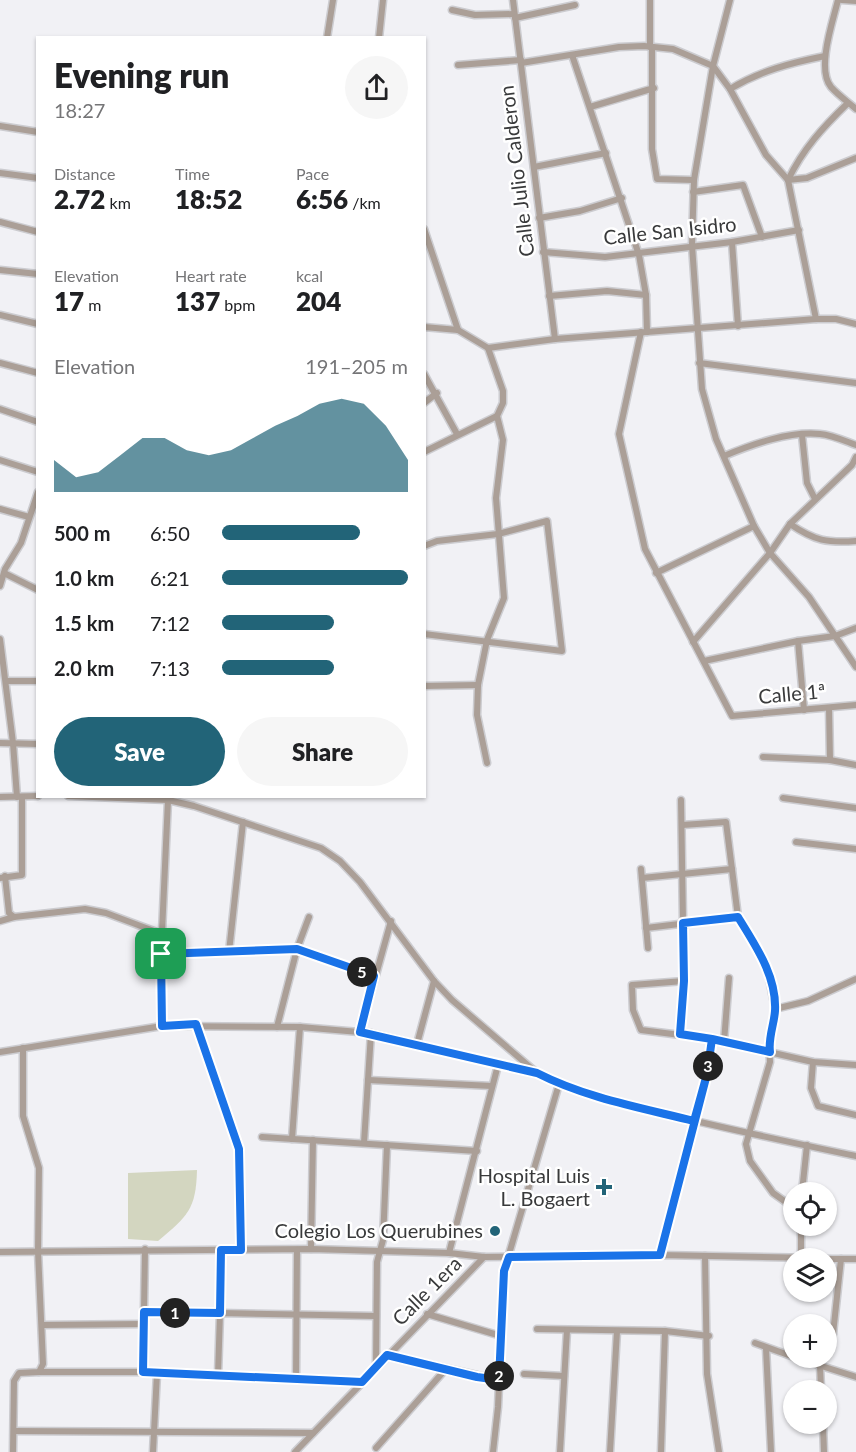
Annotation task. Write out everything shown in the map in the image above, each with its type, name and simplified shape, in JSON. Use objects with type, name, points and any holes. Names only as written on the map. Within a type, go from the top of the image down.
[{"type":"street","points":[[327,36],[333,0]]},
{"type":"street","points":[[379,36],[382,0]]},
{"type":"street","name":"Calle Julio Calderon","points":[[513,0],[555,339]]},
{"type":"street","points":[[650,0],[654,88],[652,149],[657,179],[694,180]]},
{"type":"street","points":[[730,0],[713,66],[693,192],[693,245],[699,363],[708,415],[754,526],[770,553],[809,597],[856,667]]},
{"type":"street","points":[[856,1],[840,0],[825,56],[825,76],[830,87],[856,109]]},
{"type":"street","points":[[452,10],[475,15],[515,16],[575,5]]},
{"type":"street","points":[[458,65],[521,61],[619,47],[651,47],[694,56],[713,66],[730,89],[766,155],[788,180],[816,319]]},
{"type":"street","points":[[572,55],[622,198],[638,252],[646,295],[644,332],[619,434],[645,549],[705,661],[798,640],[835,636],[856,628]]},
{"type":"street","points":[[730,89],[753,75],[786,63],[825,56]]},
{"type":"street","points":[[590,107],[654,88]]},
{"type":"street","points":[[788,180],[797,160],[816,133],[849,103]]},
{"type":"street","points":[[0,126],[36,132]]},
{"type":"street","points":[[534,167],[606,153]]},
{"type":"street","points":[[788,180],[807,178],[856,158]]},
{"type":"street","points":[[0,173],[36,178]]},
{"type":"street","points":[[693,192],[743,185],[762,237]]},
{"type":"street","points":[[539,218],[580,211],[622,198]]},
{"type":"street","points":[[0,222],[36,231]]},
{"type":"street","name":"Calle San Isidro","points":[[543,252],[605,257],[732,242],[799,230]]},
{"type":"street","points":[[426,235],[458,330]]},
{"type":"street","points":[[732,242],[738,326]]},
{"type":"street","points":[[0,270],[36,274]]},
{"type":"street","points":[[549,296],[607,291],[646,295]]},
{"type":"street","points":[[0,315],[36,324]]},
{"type":"street","points":[[426,327],[458,330],[488,348],[555,339],[816,319],[836,319],[856,324]]},
{"type":"street","points":[[426,451],[497,416],[503,404],[503,391],[488,348]]},
{"type":"street","points":[[0,363],[36,372]]},
{"type":"street","points":[[699,363],[856,383]]},
{"type":"street","points":[[426,377],[458,434]]},
{"type":"street","points":[[426,401],[437,393]]},
{"type":"street","points":[[0,409],[36,421]]},
{"type":"street","points":[[487,763],[477,715],[478,685],[487,640],[504,598],[496,498],[503,440],[497,416]]},
{"type":"street","points":[[724,456],[746,447],[802,435],[822,434],[856,445]]},
{"type":"street","points":[[802,435],[807,483],[815,499]]},
{"type":"street","points":[[693,642],[770,553],[790,524],[852,465],[856,457]]},
{"type":"street","points":[[0,460],[36,471]]},
{"type":"street","points":[[0,586],[3,570],[21,543],[36,498]]},
{"type":"street","points":[[0,509],[29,517]]},
{"type":"street","points":[[426,545],[437,541],[498,534],[547,521],[562,651],[426,634]]},
{"type":"street","points":[[790,524],[813,539],[834,542],[856,541]]},
{"type":"street","points":[[657,573],[754,526]]},
{"type":"street","points":[[3,570],[36,589]]},
{"type":"street","points":[[0,639],[20,797],[22,875],[3,877],[9,913],[14,917]]},
{"type":"street","points":[[798,640],[804,710]]},
{"type":"street","name":"Calle 1ª","points":[[705,661],[732,716],[856,705]]},
{"type":"street","points":[[6,681],[36,681]]},
{"type":"street","points":[[426,686],[478,685]]},
{"type":"street","points":[[829,708],[830,760]]},
{"type":"street","points":[[0,743],[36,744]]},
{"type":"street","points":[[763,757],[830,760],[856,765]]},
{"type":"street","points":[[0,797],[36,796]]},
{"type":"street","points":[[118,798],[179,800],[304,840],[330,854],[360,882],[392,921],[434,981],[478,1024],[537,1073],[559,1084],[694,1121],[856,1155]]},
{"type":"street","points":[[783,798],[856,808]]},
{"type":"street","points":[[162,1026],[161,954],[168,800]]},
{"type":"street","points":[[680,1034],[684,981],[681,800]]},
{"type":"street","points":[[229,952],[243,822]]},
{"type":"street","points":[[682,825],[726,822],[738,917],[767,967],[775,1009],[769,1042],[770,1052],[751,1133],[746,1144],[750,1161],[773,1193],[783,1200]]},
{"type":"street","points":[[796,842],[856,849]]},
{"type":"street","points":[[641,869],[648,948]]},
{"type":"street","points":[[642,878],[732,869]]},
{"type":"street","points":[[0,921],[14,917],[85,909],[162,934]]},
{"type":"street","points":[[277,1027],[297,949],[309,917]]},
{"type":"street","points":[[646,928],[738,917]]},
{"type":"street","points":[[360,1032],[374,976],[392,921]]},
{"type":"street","points":[[161,954],[297,949],[374,976]]},
{"type":"street","points":[[724,1042],[729,978]]},
{"type":"street","points":[[775,1009],[808,1001],[856,979]]},
{"type":"street","points":[[417,1044],[434,981]]},
{"type":"street","points":[[684,981],[632,985],[634,1017],[644,1031],[712,1039],[813,1062],[856,1065]]},
{"type":"street","points":[[0,1052],[162,1026],[196,1024],[300,1027],[371,1033],[537,1073]]},
{"type":"street","points":[[196,1024],[239,1149],[241,1250]]},
{"type":"street","points":[[292,1139],[300,1027]]},
{"type":"street","points":[[364,1143],[371,1033]]},
{"type":"street","points":[[660,1255],[707,1074],[712,1039]]},
{"type":"street","points":[[23,1048],[23,1116],[39,1168],[38,1251],[43,1364],[39,1372]]},
{"type":"street","points":[[813,1062],[811,1088],[818,1106],[856,1115]]},
{"type":"street","points":[[449,1253],[498,1065]]},
{"type":"street","points":[[368,1080],[492,1086]]},
{"type":"street","points":[[493,1452],[504,1271],[559,1084]]},
{"type":"street","points":[[262,1137],[477,1151]]},
{"type":"street","points":[[310,1250],[312,1140]]},
{"type":"street","points":[[376,1366],[376,1316],[380,1251],[383,1240],[387,1145]]},
{"type":"street","points":[[803,1182],[807,1145]]},
{"type":"street","points":[[143,1372],[145,1249]]},
{"type":"street","points":[[0,1252],[145,1249],[310,1250],[449,1253],[484,1257],[660,1255],[783,1258]]},
{"type":"street","points":[[218,1376],[221,1250]]},
{"type":"street","points":[[296,1379],[297,1250]]},
{"type":"street","points":[[705,1256],[709,1336],[707,1374],[719,1452]]},
{"type":"street","name":"Calle 1era","points":[[295,1452],[484,1257]]},
{"type":"street","points":[[837,1259],[856,1259]]},
{"type":"street","points":[[834,1314],[841,1259]]},
{"type":"street","points":[[144,1312],[376,1316]]},
{"type":"street","points":[[428,1314],[501,1336]]},
{"type":"street","points":[[42,1325],[144,1324]]},
{"type":"street","points":[[537,1329],[665,1331],[709,1336]]},
{"type":"street","points":[[560,1452],[567,1330]]},
{"type":"street","points":[[610,1452],[617,1331]]},
{"type":"street","points":[[661,1452],[665,1331]]},
{"type":"street","points":[[755,1343],[783,1353]]},
{"type":"street","points":[[766,1348],[771,1452]]},
{"type":"street","points":[[387,1355],[445,1370],[499,1380]]},
{"type":"street","points":[[829,1368],[856,1377]]},
{"type":"street","points":[[376,1448],[445,1370]]},
{"type":"street","points":[[13,1452],[16,1375],[39,1372],[143,1372],[362,1382]]},
{"type":"street","points":[[153,1452],[157,1373]]},
{"type":"street","points":[[524,1374],[564,1376]]},
{"type":"street","points":[[14,1431],[313,1433]]},
{"type":"street","points":[[823,1434],[824,1452]]},
{"type":"green space","points":[[197,1170],[192,1203],[177,1225],[158,1241],[128,1239],[128,1173]]},
{"type":"place","name":"Hospital Luis L. Bogaert","points":[[604,1187]]},
{"type":"place","name":"Colegio Los Querubines","points":[[495,1231]]},
{"type":"route","points":[[161,954],[162,1026],[196,1024],[239,1149],[241,1250],[221,1250],[220,1313],[144,1312],[143,1372],[362,1382],[387,1355],[488,1380],[499,1380],[504,1271],[509,1257],[660,1255],[707,1074],[712,1039],[770,1052],[769,1042],[775,1009],[771,981],[764,961],[738,917],[683,923],[684,981],[680,1034],[712,1039],[707,1074],[694,1121],[603,1098],[559,1084],[537,1073],[360,1032],[374,976],[297,949],[161,954]]}]
